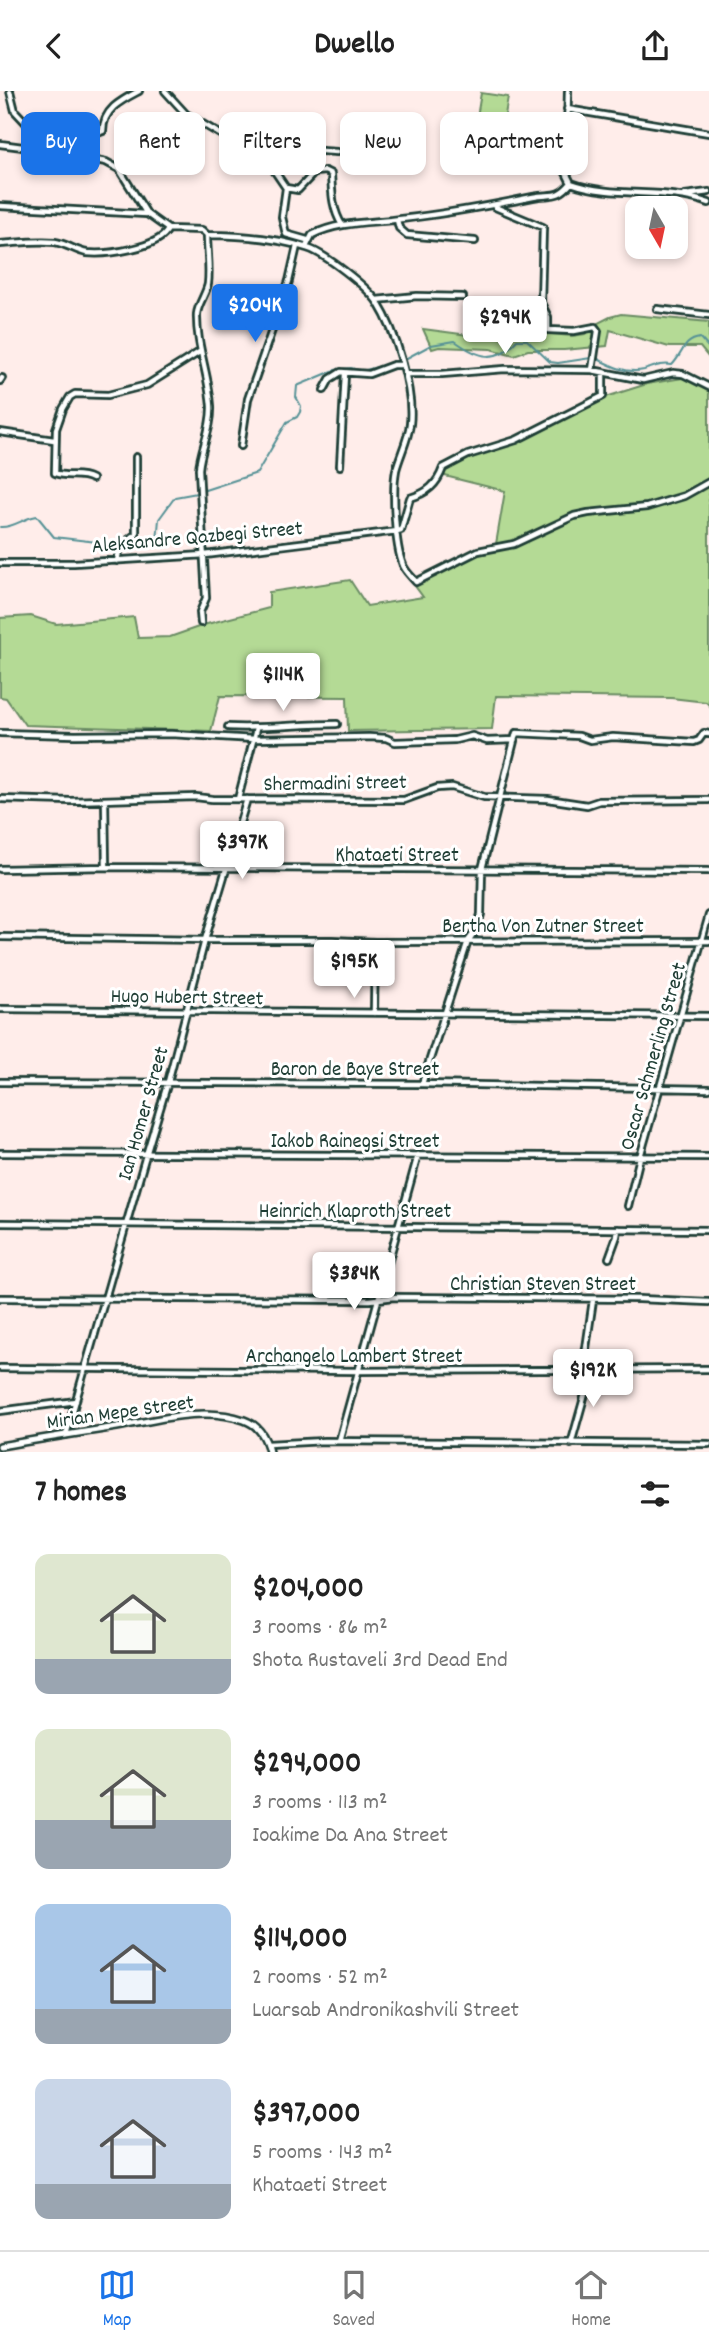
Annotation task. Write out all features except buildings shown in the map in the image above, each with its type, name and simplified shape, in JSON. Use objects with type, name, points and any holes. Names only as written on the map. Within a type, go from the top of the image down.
[{"type":"street","points":[[10,91],[15,111],[21,117]]},
{"type":"street","points":[[100,132],[103,131],[107,113],[139,91]]},
{"type":"street","points":[[165,91],[186,114],[219,132]]},
{"type":"street","points":[[568,91],[563,167],[570,183],[603,191],[681,195],[709,193]]},
{"type":"street","points":[[567,109],[709,133]]},
{"type":"street","points":[[0,143],[21,146]]},
{"type":"street","points":[[326,151],[337,152]]},
{"type":"street","points":[[100,161],[118,169],[146,214],[168,229],[202,230],[207,235],[274,241],[306,247],[339,267],[376,300],[406,374],[410,425],[396,473],[397,531],[403,566],[416,582],[478,551],[514,544],[574,516],[647,507],[684,496],[709,482]]},
{"type":"street","points":[[286,188],[298,190],[315,172],[329,172],[332,201],[342,225]]},
{"type":"street","points":[[277,175],[286,188],[282,225],[286,234],[308,240]]},
{"type":"street","points":[[306,247],[308,240],[317,232],[342,225],[494,207],[536,196],[564,193],[570,183]]},
{"type":"street","points":[[681,195],[709,203]]},
{"type":"street","points":[[0,206],[146,214]]},
{"type":"street","points":[[494,207],[542,227],[541,303],[548,317],[548,330],[574,331],[594,327],[598,331],[592,370]]},
{"type":"street","points":[[397,220],[402,232],[407,235],[475,241]]},
{"type":"street","points":[[0,244],[55,242],[91,253],[154,243],[161,239],[168,229]]},
{"type":"street","points":[[201,623],[200,612],[206,598],[200,452],[209,432],[211,419],[197,311],[208,284],[207,235]]},
{"type":"street","points":[[241,446],[248,399],[289,281],[297,246]]},
{"type":"street","points":[[376,300],[417,296],[463,297]]},
{"type":"street","points":[[657,309],[709,316]]},
{"type":"street","points":[[92,479],[86,475],[55,473],[55,440],[63,409],[70,397],[75,394],[108,395],[142,387],[201,351]]},
{"type":"street","points":[[324,390],[330,379],[341,372],[369,374],[393,365],[404,365]]},
{"type":"street","points":[[406,374],[505,369],[592,370],[643,380],[673,373],[683,374],[709,387]]},
{"type":"street","points":[[397,531],[401,530],[406,518],[410,498],[420,495],[438,482],[443,468],[468,455],[516,440],[603,395],[603,372]]},
{"type":"street","points":[[340,466],[345,374]]},
{"type":"street","points":[[0,432],[55,440]]},
{"type":"street","points":[[117,559],[120,547],[136,534],[136,457]]},
{"type":"street","name":"Aleksandre Qazbegi Street","points":[[0,563],[205,555],[397,531]]},
{"type":"street","points":[[228,727],[337,724]]},
{"type":"street","points":[[238,799],[256,728]]},
{"type":"street","points":[[0,733],[171,734],[254,739],[386,738],[395,742],[455,740],[472,736],[487,741],[514,740]]},
{"type":"street","points":[[422,1084],[468,941],[477,929],[481,914],[482,869],[516,733],[579,736],[590,740],[612,737],[694,742],[707,734]]},
{"type":"street","name":"Shermadini Street","points":[[0,799],[196,797],[404,800],[436,788],[452,787],[484,797],[502,796],[587,804],[599,801],[709,800]]},
{"type":"street","name":"Ian Homer Street","points":[[66,1435],[247,799]]},
{"type":"street","points":[[106,800],[106,867]]},
{"type":"street","name":"Khataeti Street","points":[[0,869],[106,867],[709,871]]},
{"type":"street","name":"Oscar Schmerling Street","points":[[628,1206],[709,915]]},
{"type":"street","name":"Bertha Von Zutner Street","points":[[0,937],[375,942],[709,941]]},
{"type":"street","points":[[374,1013],[375,942]]},
{"type":"street","name":"Hugo Hubert Street","points":[[0,1009],[709,1016]]},
{"type":"street","name":"Baron de Baye Street","points":[[0,1082],[422,1084],[709,1089]]},
{"type":"street","name":"Iakob Rainegsi Street","points":[[0,1153],[709,1157]]},
{"type":"street","points":[[339,1441],[418,1156]]},
{"type":"street","name":"Heinrich Klaproth Street","points":[[0,1223],[709,1230]]},
{"type":"street","points":[[608,1258],[618,1229]]},
{"type":"street","name":"Christian Steven Street","points":[[0,1298],[639,1299],[709,1302]]},
{"type":"street","points":[[583,1369],[593,1300]]},
{"type":"street","name":"Archangelo Lambert Street","points":[[0,1368],[357,1371],[709,1369]]},
{"type":"street","points":[[571,1444],[592,1369]]},
{"type":"street","points":[[0,1411],[76,1401]]},
{"type":"street","name":"Mirian Mepe Street","points":[[0,1446],[210,1414],[246,1420],[263,1434],[268,1444]]},
{"type":"street","points":[[269,1452],[268,1444],[339,1441],[709,1444]]},
{"type":"green space","points":[[481,93],[508,97],[506,112],[478,112]]},
{"type":"green space","points":[[621,314],[709,322],[709,358],[700,347],[669,347],[610,330],[607,346],[528,350],[514,355],[491,349],[432,349],[423,329],[476,336],[483,334],[484,330],[491,331],[492,336],[511,339],[513,333],[572,336],[585,334],[598,323]]},
{"type":"green space","points":[[694,376],[709,384],[709,705],[706,702],[671,698],[496,696],[492,729],[348,731],[347,697],[220,696],[211,731],[25,725],[6,698],[0,697],[0,618],[31,616],[56,624],[134,617],[138,638],[170,637],[269,608],[269,592],[350,580],[367,606],[423,597],[415,586],[474,556],[495,550],[505,491],[441,475],[461,459],[510,444],[606,397],[647,384]]},
{"type":"waterway","points":[[596,358],[619,369],[638,371],[672,365],[694,339],[700,338],[709,348]]},
{"type":"waterway","points":[[405,359],[431,345],[455,341],[480,354],[494,355],[502,353],[517,340],[527,340],[550,362],[591,358]]},
{"type":"waterway","points":[[202,491],[257,473],[287,422],[297,417],[300,412],[301,406],[296,397],[297,386],[335,370],[351,368],[362,371],[400,361]]},
{"type":"waterway","points":[[122,550],[136,545],[154,545],[157,541],[159,519],[175,497],[197,493]]},
{"type":"waterway","points":[[0,527],[37,516],[54,537],[97,542],[102,547],[116,550]]}]
